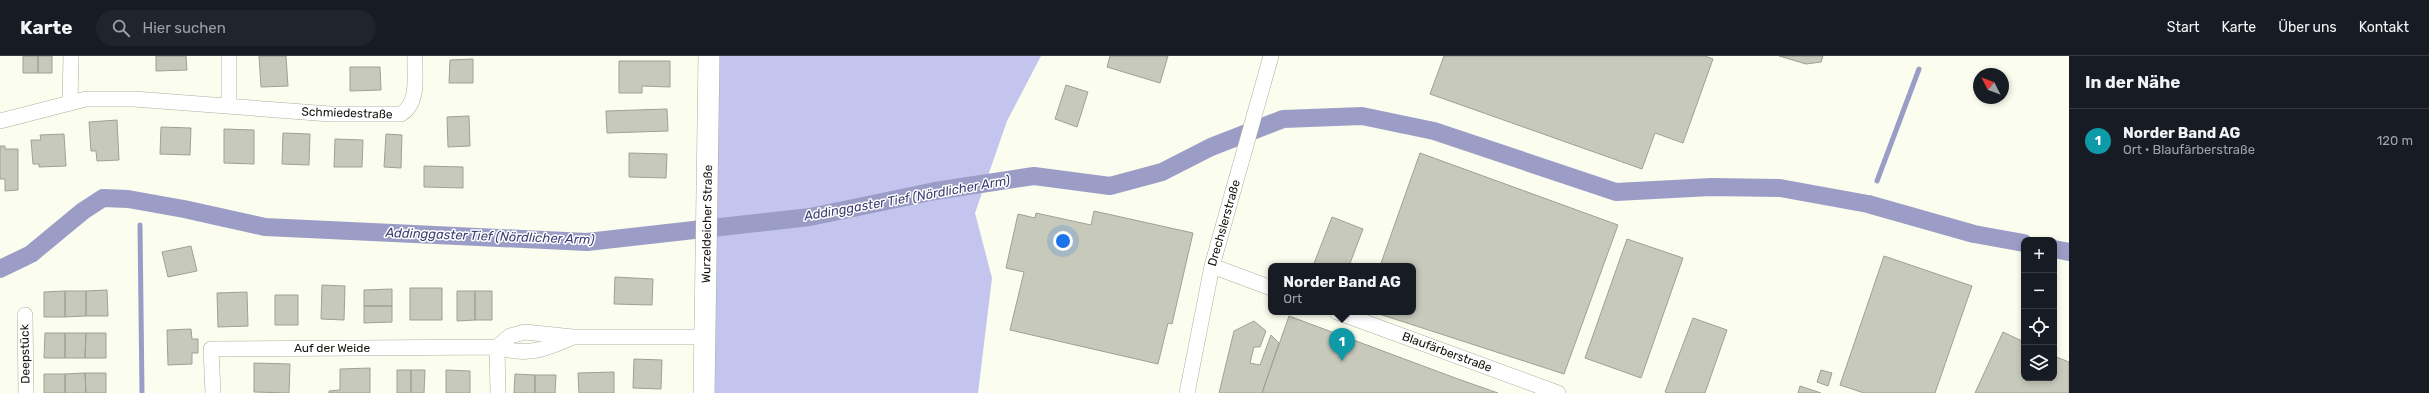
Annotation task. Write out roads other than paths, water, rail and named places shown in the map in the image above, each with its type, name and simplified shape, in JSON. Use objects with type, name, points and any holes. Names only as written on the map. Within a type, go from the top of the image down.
[{"type":"main road","name":"Wurzeldeicher Straße","points":[[704,393],[709,56]]},
{"type":"street","points":[[70,102],[71,56]]},
{"type":"street","points":[[229,56],[229,106]]},
{"type":"street","name":"Schmiedestraße","points":[[0,121],[86,99],[134,99],[330,114],[401,114],[409,110],[414,101],[415,56]]},
{"type":"street","name":"Drechslerstraße","points":[[1187,393],[1212,266],[1271,56]]},
{"type":"street","points":[[1212,266],[1268,287]]},
{"type":"street","name":"Deepstück","points":[[25,315],[26,393]]},
{"type":"street","name":"Blaufärberstraße","points":[[1345,315],[1558,393]]},
{"type":"street","name":"Auf der Weide","points":[[213,393],[210,349],[497,347],[512,352],[539,351],[573,337],[705,337]]},
{"type":"street","points":[[497,347],[498,393]]},
{"type":"waterway","points":[[1877,181],[1919,69]]},
{"type":"waterway","name":"Addinggaster Tief (Nördlicher Arm)","points":[[0,269],[31,254],[83,211],[103,198],[128,199],[184,209],[265,227],[587,242],[810,217],[935,191],[1034,176],[1110,186],[1162,172],[1211,147],[1283,119],[1362,116],[1434,131],[1616,192],[1711,187],[1780,188],[1868,204],[1974,234],[2021,242]]},
{"type":"waterway","name":"Addinggaster Tief (Nördlicher Arm)","points":[[1868,204],[1871,198]]},
{"type":"waterway","points":[[140,225],[142,393]]},
{"type":"waterway","name":"Addinggaster Tief (Nördlicher Arm)","points":[[2057,250],[2069,252]]},
{"type":"place","name":"Norder Band AG","points":[[1342,361]]}]
